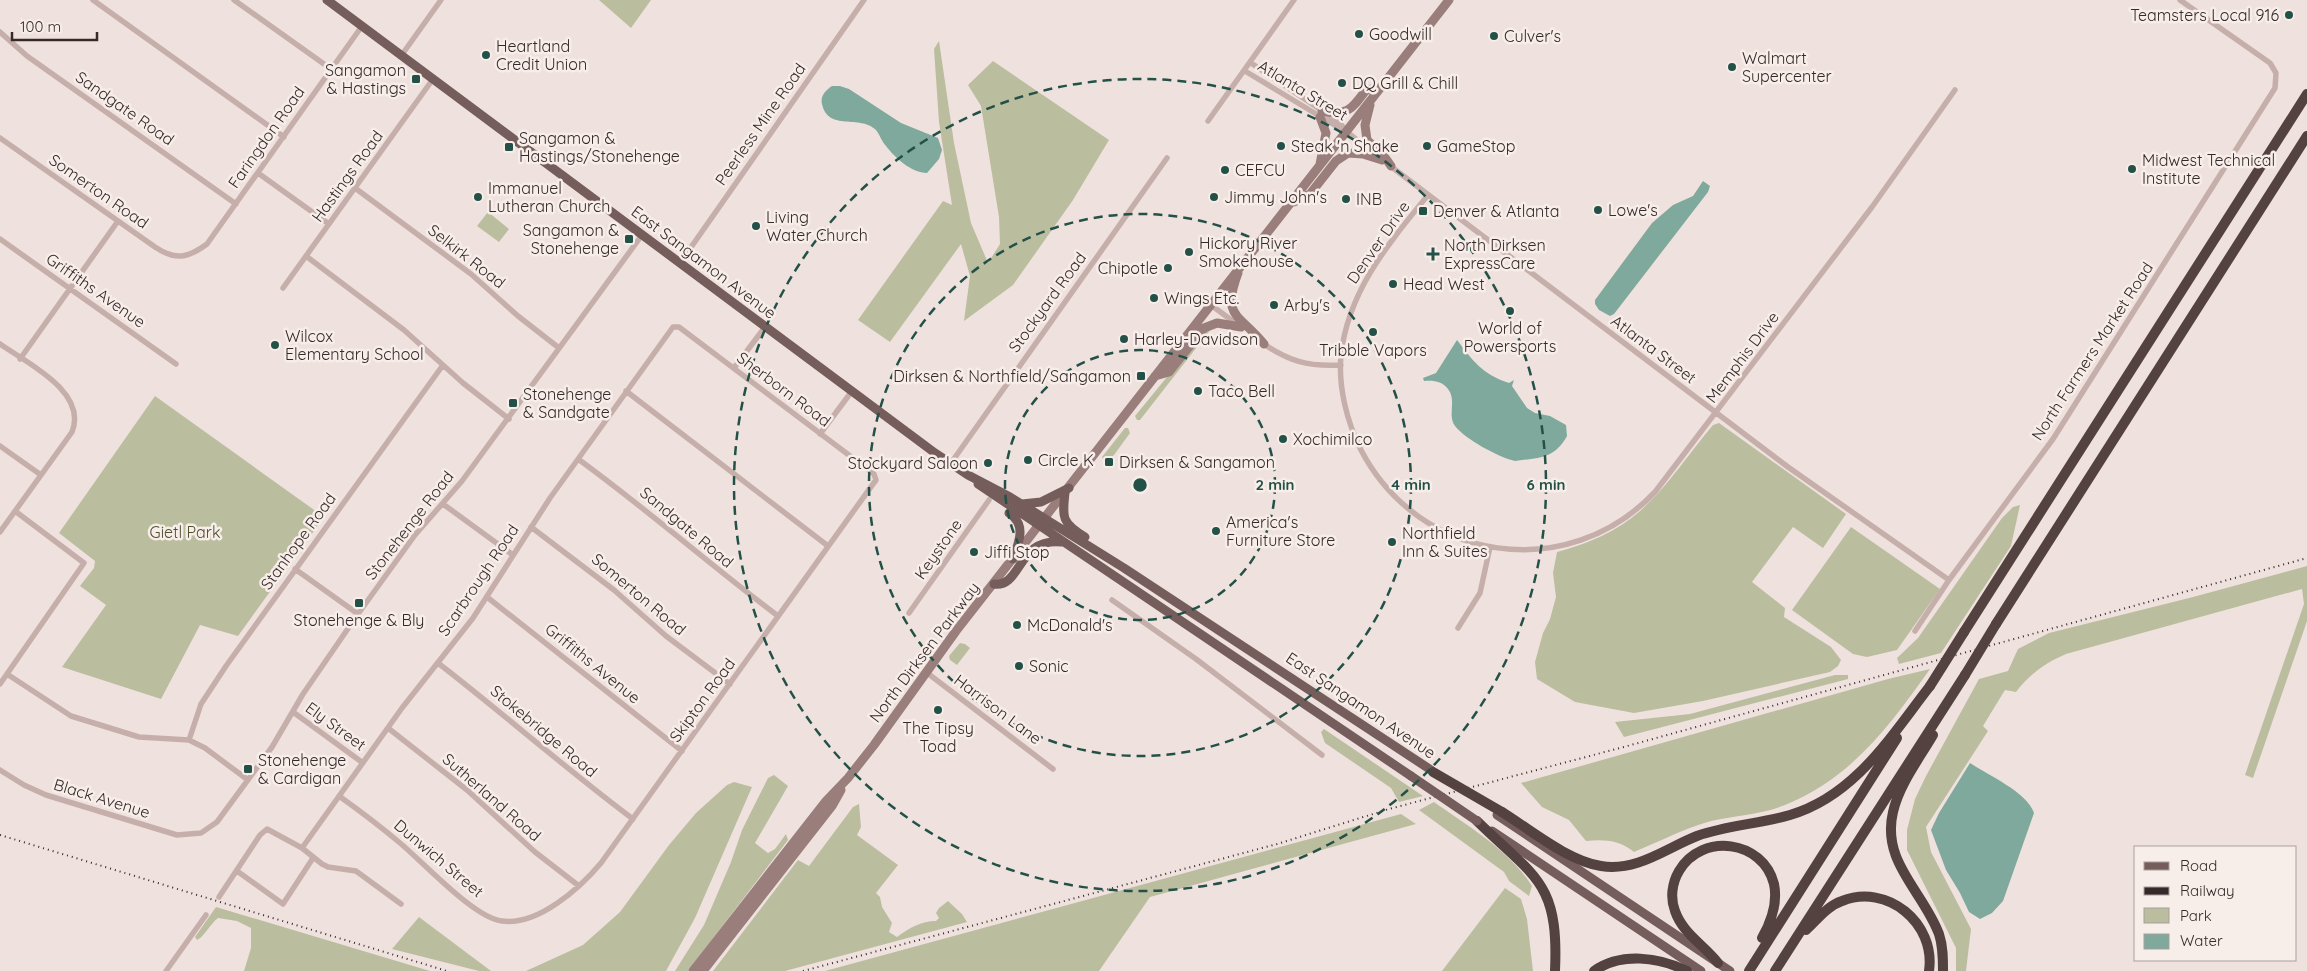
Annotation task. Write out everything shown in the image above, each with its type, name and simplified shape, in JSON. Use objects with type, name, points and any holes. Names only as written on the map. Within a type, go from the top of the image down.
[{"type":"highway","points":[[1749,971],[2307,94]]},
{"type":"highway","points":[[1775,971],[2307,136]]},
{"type":"highway","points":[[1943,971],[1943,951],[1938,932],[1897,861],[1892,843],[1892,823],[1900,791],[1963,684],[1964,677]]},
{"type":"highway","points":[[1432,771],[1573,857],[1591,864],[1610,868],[1642,862],[1696,837],[1795,813],[1835,794],[1857,776],[1871,761],[1930,686]]},
{"type":"highway","points":[[1477,821],[1528,869],[1544,889],[1552,909],[1556,929],[1555,971]]},
{"type":"highway","points":[[1718,963],[1686,932],[1677,916],[1673,902],[1674,883],[1687,860],[1701,850],[1718,846],[1735,846],[1750,852],[1763,863],[1774,884],[1775,897],[1772,914],[1755,960]]},
{"type":"highway","points":[[1793,943],[1822,914],[1840,901],[1854,897],[1876,897],[1902,908],[1918,925],[1928,947],[1928,971]]},
{"type":"highway","points":[[1594,971],[1615,961],[1645,958],[1687,971]]},
{"type":"main road","name":"East Sangamon Avenue","points":[[327,0],[951,463],[1022,504],[1062,542],[1700,971]]},
{"type":"main road","name":"East Sangamon Avenue","points":[[968,474],[984,490],[1124,568],[1432,771]]},
{"type":"main road","points":[[984,490],[989,500],[1018,520],[1020,539],[1013,559]]},
{"type":"main road","points":[[1022,504],[1040,502],[1067,490]]},
{"type":"main road","points":[[1067,490],[1063,513],[1068,525],[1109,553],[1124,568]]},
{"type":"main road","points":[[994,584],[1008,580],[1035,546],[1047,541],[1062,542]]},
{"type":"main road","points":[[1500,813],[1730,971]]},
{"type":"street","points":[[93,0],[284,137]]},
{"type":"street","points":[[234,0],[331,69]]},
{"type":"street","points":[[402,56],[441,0]]},
{"type":"street","name":"Peerless Mine Road","points":[[680,263],[864,0]]},
{"type":"street","points":[[1208,122],[1294,0]]},
{"type":"street","name":"North Farmers Market Road","points":[[1915,631],[1949,580],[2053,440],[2276,88],[2276,77],[2270,63],[2180,0]]},
{"type":"street","name":"North Dirksen Parkway","points":[[703,971],[832,806],[848,778],[926,672],[1154,376],[1320,167],[1447,2]]},
{"type":"street","name":"Faringdon Road","points":[[187,259],[207,244],[362,26]]},
{"type":"street","name":"Sandgate Road","points":[[0,32],[28,56],[236,204]]},
{"type":"street","name":"Atlanta Street","points":[[1251,63],[1321,114]]},
{"type":"street","name":"Atlanta Street","points":[[1245,71],[1321,114],[1339,122],[1347,132],[1382,160],[1716,413],[1812,485],[1949,580]]},
{"type":"street","name":"Hastings Road","points":[[283,288],[433,79]]},
{"type":"street","points":[[1320,167],[1326,135],[1321,114],[1346,112],[1353,107],[1366,90],[1380,88]]},
{"type":"street","name":"Memphis Drive","points":[[1490,547],[1527,550],[1556,547],[1608,529],[1641,506],[1655,492],[1872,207],[1955,90]]},
{"type":"street","points":[[1371,101],[1365,125],[1366,140],[1391,166]]},
{"type":"street","name":"Somerton Road","points":[[0,138],[161,251],[187,259]]},
{"type":"street","points":[[1291,204],[1310,194],[1336,161],[1348,153],[1363,154],[1382,160]]},
{"type":"street","name":"Stockyard Road","points":[[951,463],[1167,158]]},
{"type":"street","points":[[258,173],[329,224]]},
{"type":"street","name":"Selkirk Road","points":[[355,188],[471,274],[518,316],[559,348]]},
{"type":"street","name":"Denver Drive","points":[[1428,195],[1375,264],[1362,286],[1349,319],[1341,365],[1344,398],[1352,430],[1368,462],[1388,490],[1406,508],[1434,527],[1461,540],[1490,547]]},
{"type":"street","points":[[20,359],[118,221]]},
{"type":"street","name":"Stonehenge Road","points":[[201,833],[217,822],[248,780],[272,747],[315,675],[415,535],[462,481],[509,419],[642,234]]},
{"type":"street","name":"Griffiths Avenue","points":[[0,239],[176,364]]},
{"type":"street","points":[[306,256],[404,330],[509,419]]},
{"type":"street","points":[[1242,264],[1231,293],[1231,306],[1236,317],[1255,333],[1264,344]]},
{"type":"street","points":[[1211,305],[1278,354],[1296,362],[1341,365]]},
{"type":"street","points":[[1154,376],[1169,372],[1204,328],[1222,323],[1241,327]]},
{"type":"street","name":"Sherborn Road","points":[[675,326],[872,472],[875,477]]},
{"type":"street","name":"Scarbrough Road","points":[[302,848],[388,728],[487,597],[531,527],[578,459],[667,333],[675,326]]},
{"type":"street","points":[[734,368],[765,326]]},
{"type":"street","points":[[0,344],[62,389],[77,408],[72,432],[0,532]]},
{"type":"street","name":"Stanhope Road","points":[[189,740],[201,704],[443,365]]},
{"type":"street","points":[[626,391],[828,546]]},
{"type":"street","points":[[820,434],[852,391]]},
{"type":"street","points":[[0,446],[41,475]]},
{"type":"street","name":"Sandgate Road","points":[[578,459],[635,501],[723,575],[778,616]]},
{"type":"street","name":"Skipton Road","points":[[528,918],[553,905],[579,886],[601,863],[873,484],[875,477]]},
{"type":"street","name":"Keystone","points":[[910,613],[989,500]]},
{"type":"street","points":[[443,504],[514,555]]},
{"type":"street","points":[[0,684],[84,563],[15,511]]},
{"type":"street","name":"Somerton Road","points":[[531,527],[606,584],[666,636],[730,684]]},
{"type":"street","points":[[1458,628],[1480,593],[1490,547]]},
{"type":"street","points":[[296,569],[358,614]]},
{"type":"street","name":"Griffiths Avenue","points":[[487,597],[682,751]]},
{"type":"street","points":[[1112,600],[1188,653],[1322,755]]},
{"type":"street","name":"Stokebridge Road","points":[[438,663],[494,706],[570,771],[633,819]]},
{"type":"street","name":"Harrison Lane","points":[[926,672],[1054,769]]},
{"type":"street","points":[[7,674],[58,708],[87,722],[139,737],[189,740],[205,748],[248,780]]},
{"type":"street","name":"Ely Street","points":[[292,712],[363,763]]},
{"type":"street","name":"Sutherland Road","points":[[388,728],[466,790],[528,846],[579,886]]},
{"type":"street","name":"Black Avenue","points":[[0,770],[46,795],[177,835],[201,833]]},
{"type":"street","name":"North Dirksen Parkway","points":[[693,971],[826,801],[848,778]]},
{"type":"street","name":"Dunwich Street","points":[[340,796],[393,837],[485,915],[503,921],[528,918]]},
{"type":"street","points":[[218,896],[260,835],[267,829],[302,848],[313,858],[328,867],[356,870],[401,904]]},
{"type":"street","points":[[237,871],[283,904],[313,858]]},
{"type":"street","points":[[166,971],[206,915]]},
{"type":"green space","points":[[599,0],[651,0],[631,28]]},
{"type":"green space","points":[[939,41],[954,143],[971,223],[988,263],[1000,244],[999,217],[981,106],[968,85],[993,61],[1109,140],[1073,200],[1013,285],[964,321],[970,276],[961,244],[890,342],[858,320],[943,201],[952,205],[939,122],[934,49]]},
{"type":"green space","points":[[488,212],[509,229],[499,242],[477,226]]},
{"type":"green space","points":[[1211,329],[1140,420],[1137,420],[1135,416],[1203,333]]},
{"type":"green space","name":"Gietl Park","points":[[155,396],[324,517],[238,636],[200,625],[161,699],[62,667],[106,605],[80,586],[94,568],[95,561],[59,533]]},
{"type":"green space","points":[[1719,423],[1846,514],[1823,548],[1793,527],[1752,582],[1785,608],[1784,617],[1831,647],[1841,660],[1838,666],[1830,672],[1703,701],[1634,713],[1575,702],[1537,679],[1535,662],[1556,597],[1553,573],[1557,552],[1587,543],[1631,519],[1663,487],[1713,425]]},
{"type":"green space","points":[[1125,428],[1128,428],[1130,433],[1114,455],[1105,463],[1102,457]]},
{"type":"green space","points":[[2020,505],[2011,546],[1941,653],[1899,664],[1897,658],[1918,638],[2002,518],[2013,507]]},
{"type":"green space","points":[[1851,527],[1940,589],[1897,650],[1867,657],[1853,654],[1792,610]]},
{"type":"green space","points":[[2307,566],[2307,621],[2253,778],[2245,775],[2304,604],[2302,589],[2066,654],[2038,670],[2016,692],[2005,690],[1983,726],[1988,731],[1926,827],[1931,852],[1971,929],[1966,971],[1956,971],[1956,948],[1907,850],[1907,830],[1915,799],[1979,679],[2008,671],[2018,649],[2049,633]]},
{"type":"green space","points":[[960,643],[970,648],[957,665],[950,660],[949,656]]},
{"type":"green space","points":[[1930,669],[1900,710],[1868,748],[1850,765],[1809,794],[1776,808],[1711,821],[1634,852],[1623,845],[1611,841],[1586,841],[1569,820],[1542,807],[1521,783],[1888,679]]},
{"type":"green space","points":[[1835,675],[1848,675],[1848,679],[1624,737],[1615,722],[1690,714]]},
{"type":"green space","points":[[1324,729],[1423,796],[1399,802],[1391,788],[1325,743],[1321,732]]},
{"type":"green space","points":[[774,775],[788,786],[755,843],[768,853],[775,849],[786,834],[788,840],[688,971],[675,971],[704,925],[731,862],[742,830],[768,778]]},
{"type":"green space","points":[[734,782],[752,787],[695,918],[666,971],[526,971],[583,945],[620,912],[669,845],[696,813],[727,785]]},
{"type":"green space","points":[[1434,802],[1474,830],[1512,861],[1532,886],[1529,896],[1509,881],[1504,872],[1419,810]]},
{"type":"green space","points":[[859,804],[861,827],[857,835],[898,865],[876,893],[880,897],[882,907],[892,923],[889,932],[897,937],[915,926],[925,922],[936,921],[939,918],[936,913],[939,908],[948,901],[962,914],[967,922],[785,971],[713,971],[798,860],[809,866],[853,807]]},
{"type":"green space","points":[[1401,814],[1416,824],[1150,897],[1099,971],[825,971]]},
{"type":"green space","points":[[1505,888],[1521,899],[1527,919],[1533,971],[1442,971]]},
{"type":"green space","points":[[216,907],[430,971],[244,971],[251,948],[251,928],[237,921],[218,918],[200,938],[197,940],[195,937]]},
{"type":"green space","points":[[419,917],[491,971],[479,971],[392,949]]},
{"type":"water","points":[[832,86],[849,89],[901,123],[938,138],[942,150],[939,159],[927,173],[910,168],[894,155],[876,130],[869,125],[831,118],[825,112],[822,98],[824,93]]},
{"type":"water","points":[[1703,181],[1710,186],[1708,192],[1614,314],[1610,316],[1599,310],[1595,300],[1652,223],[1673,205],[1693,196]]},
{"type":"water","points":[[1457,340],[1473,360],[1485,371],[1509,383],[1514,380],[1512,386],[1527,408],[1535,413],[1550,416],[1566,425],[1567,436],[1558,448],[1543,457],[1515,461],[1482,447],[1455,426],[1452,418],[1451,393],[1446,386],[1434,381],[1424,381],[1423,378],[1436,373]]},
{"type":"water","points":[[1970,763],[2024,798],[2034,813],[2003,901],[1992,913],[1980,919],[1969,912],[1946,870],[1931,830],[1939,813]]},
{"type":"railway","points":[[803,971],[1277,844],[1389,809],[1620,748],[2307,558]]},
{"type":"railway","points":[[0,835],[447,971]]},
{"type":"place","name":"Teamsters Local 916","points":[[2289,15]]},
{"type":"place","name":"Goodwill","points":[[1359,34]]},
{"type":"place","name":"Culver's","points":[[1494,36]]},
{"type":"place","name":"Heartland Credit Union","points":[[486,55]]},
{"type":"place","name":"Walmart Supercenter","points":[[1732,67]]},
{"type":"place","name":"Sangamon & Hastings","points":[[416,79]]},
{"type":"place","name":"DQ Grill & Chill","points":[[1342,83]]},
{"type":"place","name":"Steak 'n Shake","points":[[1281,146]]},
{"type":"place","name":"GameStop","points":[[1427,146]]},
{"type":"place","name":"Sangamon & Hastings/Stonehenge","points":[[509,147]]},
{"type":"place","name":"Midwest Technical Institute","points":[[2132,169]]},
{"type":"place","name":"CEFCU","points":[[1225,170]]},
{"type":"place","name":"Immanuel Lutheran Church","points":[[478,197]]},
{"type":"place","name":"Jimmy John's","points":[[1214,197]]},
{"type":"place","name":"INB","points":[[1346,199]]},
{"type":"place","name":"Lowe's","points":[[1598,210]]},
{"type":"place","name":"Denver & Atlanta","points":[[1423,211]]},
{"type":"place","name":"Living Water Church","points":[[756,226]]},
{"type":"place","name":"Sangamon & Stonehenge","points":[[629,239]]},
{"type":"place","name":"Hickory River Smokehouse","points":[[1189,252]]},
{"type":"place","name":"North Dirksen ExpressCare","points":[[1433,254]]},
{"type":"place","name":"Chipotle","points":[[1168,268]]},
{"type":"place","name":"Head West","points":[[1393,284]]},
{"type":"place","name":"Wings Etc.","points":[[1154,298]]},
{"type":"place","name":"Arby's","points":[[1274,305]]},
{"type":"place","name":"World of Powersports","points":[[1510,311]]},
{"type":"place","name":"Tribble Vapors","points":[[1373,332]]},
{"type":"place","name":"Harley-Davidson","points":[[1124,339]]},
{"type":"place","name":"Wilcox Elementary School","points":[[275,345]]},
{"type":"place","name":"Dirksen & Northfield/Sangamon","points":[[1141,376]]},
{"type":"place","name":"Taco Bell","points":[[1198,391]]},
{"type":"place","name":"Stonehenge & Sandgate","points":[[513,403]]},
{"type":"place","name":"Xochimilco","points":[[1283,439]]},
{"type":"place","name":"Circle K","points":[[1028,460]]},
{"type":"place","name":"Dirksen & Sangamon","points":[[1109,462]]},
{"type":"place","name":"Stockyard Saloon","points":[[988,463]]},
{"type":"place","name":"America's Furniture Store","points":[[1216,531]]},
{"type":"place","name":"Northfield Inn & Suites","points":[[1392,542]]},
{"type":"place","name":"Jiffi Stop","points":[[974,552]]},
{"type":"place","name":"Stonehenge & Bly","points":[[359,603]]},
{"type":"place","name":"McDonald's","points":[[1017,625]]},
{"type":"place","name":"Sonic","points":[[1019,666]]},
{"type":"place","name":"The Tipsy Toad","points":[[938,710]]},
{"type":"place","name":"Stonehenge & Cardigan","points":[[248,769]]}]
